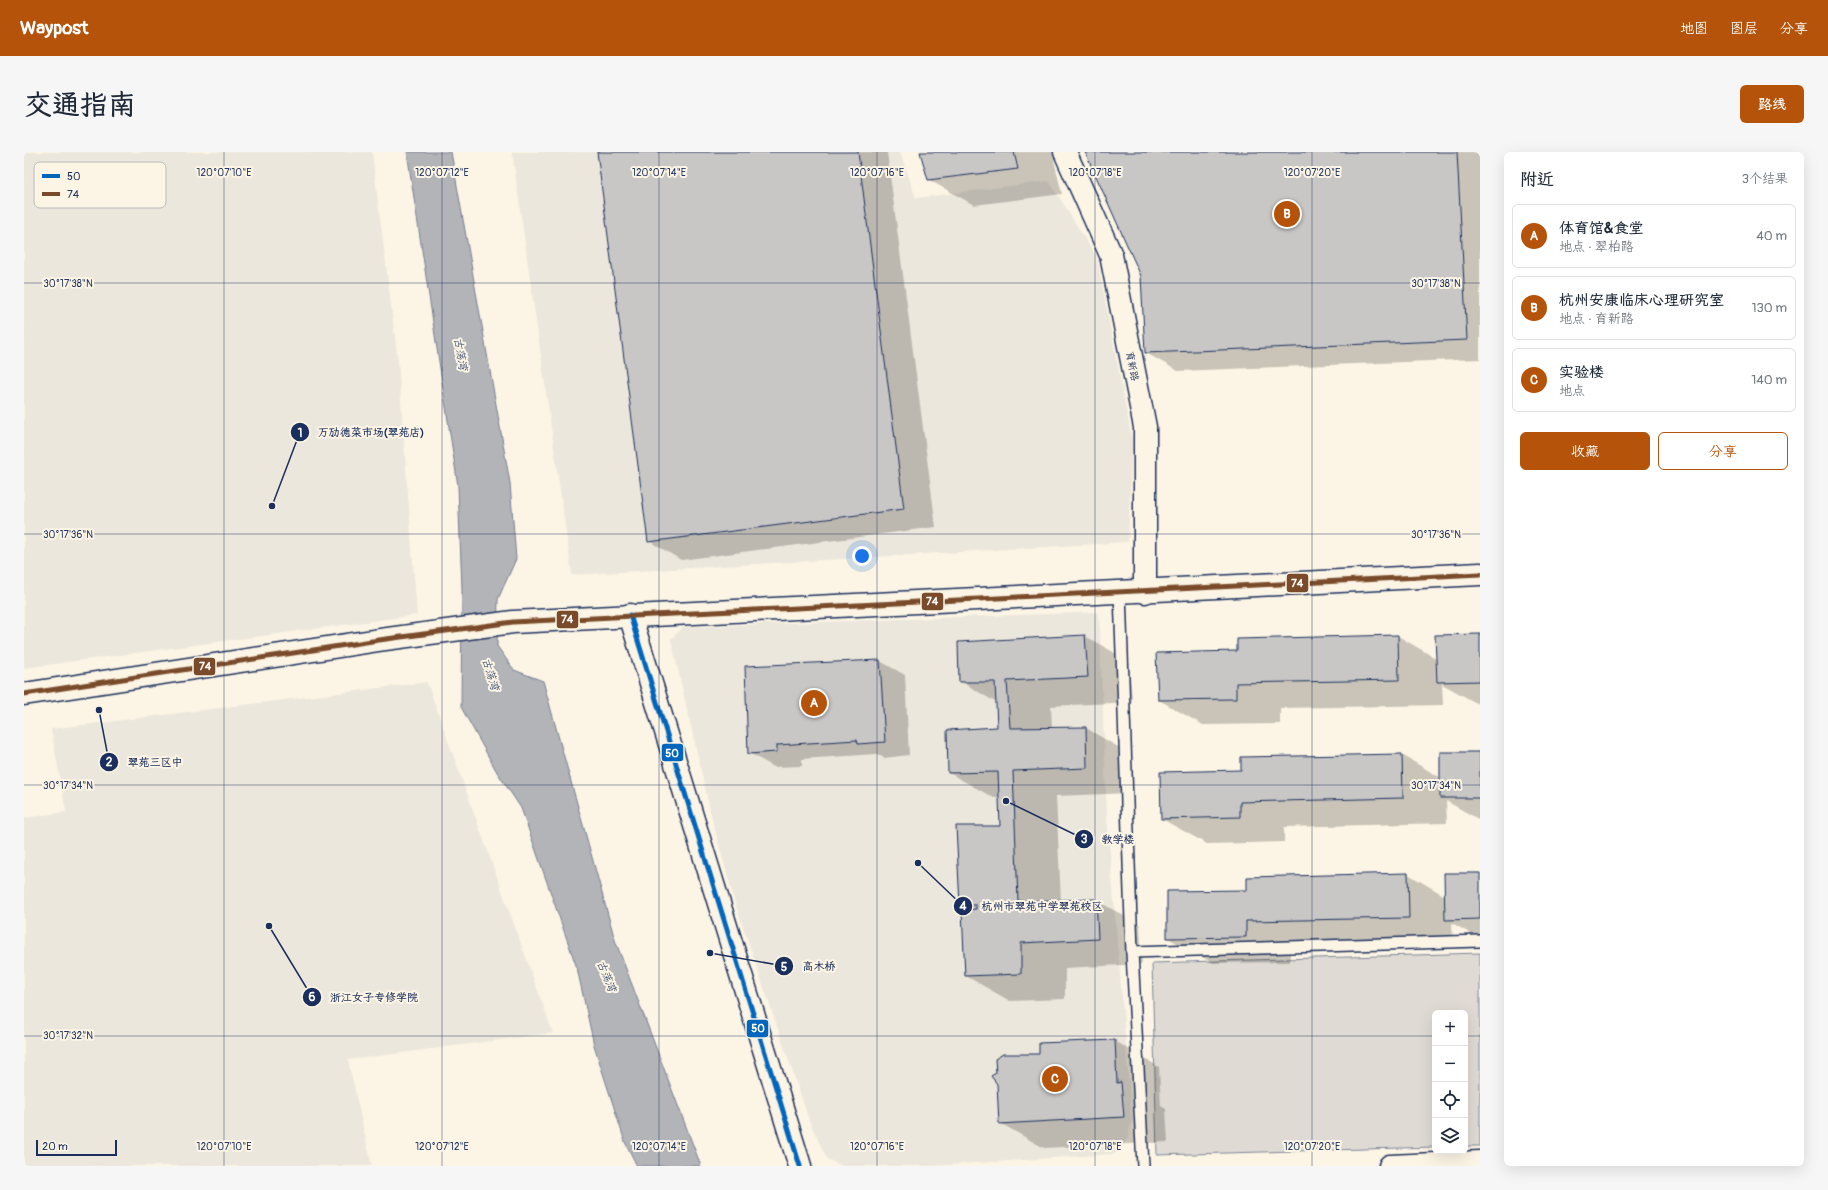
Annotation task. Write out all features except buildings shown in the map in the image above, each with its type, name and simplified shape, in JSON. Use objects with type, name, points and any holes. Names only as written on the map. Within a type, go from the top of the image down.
[{"type":"street","name":"育新路","points":[[1065,152],[1111,255],[1145,427],[1145,592]]},
{"type":"street","points":[[24,694],[379,640],[513,622],[630,615],[1145,592],[1480,574]]},
{"type":"street","points":[[630,615],[800,1166]]},
{"type":"street","points":[[1390,1166],[1480,1162]]},
{"type":"lane","points":[[1120,592],[1132,952],[1143,1166]]},
{"type":"lane","points":[[1132,952],[1480,941]]},
{"type":"shaded area","points":[[24,152],[372,152],[398,361],[417,615],[24,668]]},
{"type":"shaded area","points":[[512,152],[900,152],[916,198],[1049,181],[1097,258],[1132,440],[1128,542],[572,575]]},
{"type":"shaded area","points":[[1099,612],[1107,817],[1132,1119],[1128,1138],[1115,1154],[933,1166],[842,1166],[827,1159],[810,1123],[735,903],[713,823],[671,639],[683,627]]},
{"type":"shaded area","points":[[427,682],[553,1033],[348,1060],[372,1166],[24,1166],[24,818],[66,812],[51,729]]},
{"type":"shaded area","points":[[1480,953],[1480,1146],[1468,1146],[1468,1010],[1432,1010],[1432,1147],[1157,1155],[1152,963]]},
{"type":"water","name":"古荡湾","points":[[407,152],[451,152],[510,483],[516,559],[498,599],[497,646],[514,670],[543,681],[615,940],[701,1166],[637,1166],[625,1142],[594,1045],[577,968],[521,808],[497,772],[461,707],[462,589],[458,486]]},
{"type":"transit line","name":"74","points":[[24,694],[379,640],[513,622],[1480,574]]},
{"type":"transit line","name":"50","points":[[630,615],[800,1166]]},
{"type":"place","name":"杭州安康临床心理研究室","points":[[1287,214]]},
{"type":"place","name":"万劢德菜巿场(翠苑店)","points":[[272,506]]},
{"type":"place","name":"体育馆&食堂","points":[[814,703]]},
{"type":"place","name":"翠苑三区中","points":[[99,710]]},
{"type":"place","name":"教学楼","points":[[1006,801]]},
{"type":"place","name":"杭州市翠苑中学翠苑校区","points":[[918,863]]},
{"type":"place","name":"浙江女子专修学院","points":[[269,926]]},
{"type":"place","name":"高木桥","points":[[710,953]]},
{"type":"place","name":"实验楼","points":[[1055,1079]]}]
